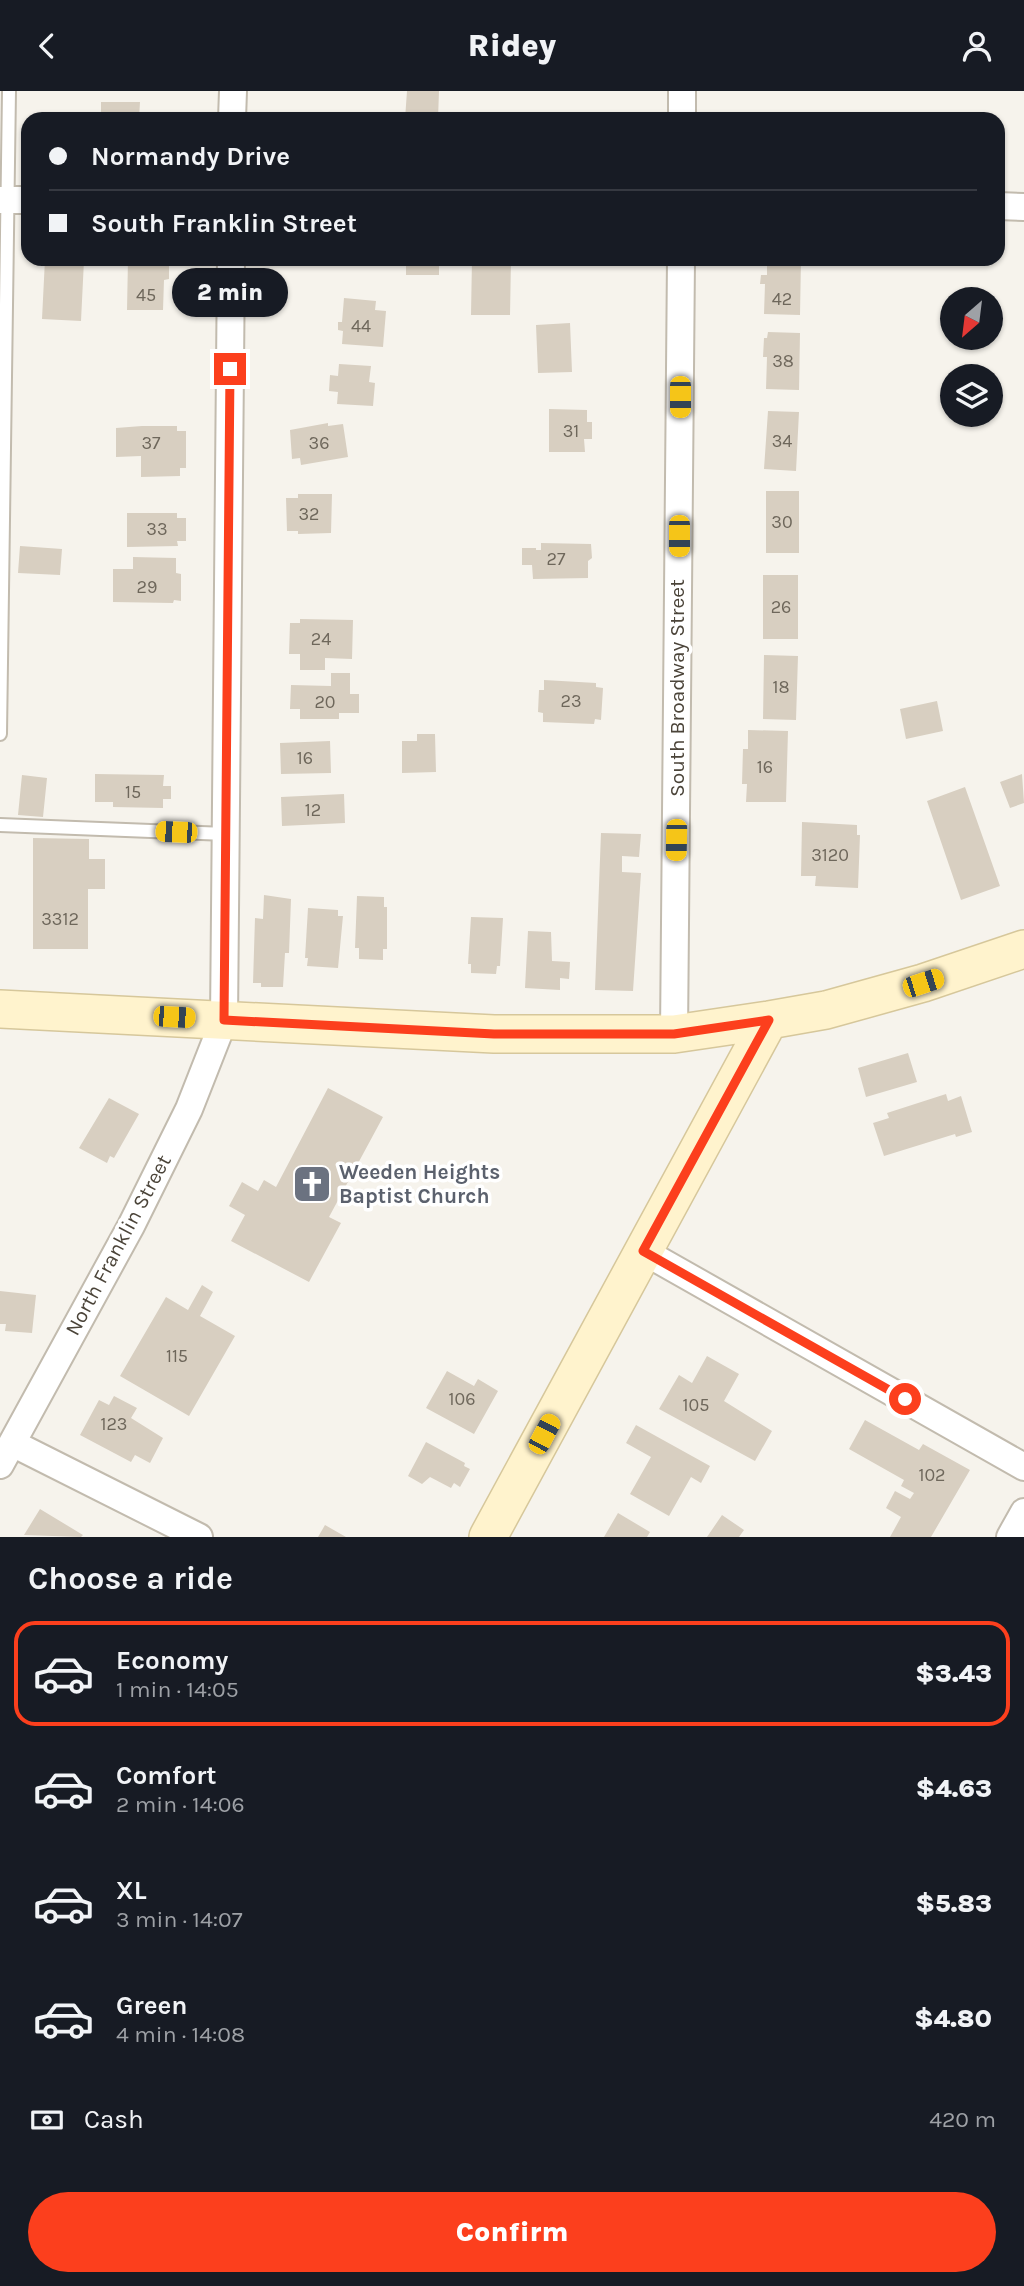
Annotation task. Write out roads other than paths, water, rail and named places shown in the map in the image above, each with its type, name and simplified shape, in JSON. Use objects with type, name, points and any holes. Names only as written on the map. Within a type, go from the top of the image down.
[{"type":"main road","points":[[0,1009],[494,1034],[674,1034],[826,1010],[923,983],[1024,949]]},
{"type":"main road","points":[[488,1537],[769,1020]]},
{"type":"street","points":[[232,112],[233,91]]},
{"type":"street","points":[[682,91],[682,112]]},
{"type":"street","points":[[1005,206],[1024,207]]},
{"type":"street","points":[[224,1020],[231,266]]},
{"type":"street","name":"South Broadway Street","points":[[674,1034],[681,266]]},
{"type":"street","name":"North Franklin Street","points":[[6,1454],[131,1226],[189,1109],[224,1020]]},
{"type":"street","points":[[643,1251],[1024,1467]]},
{"type":"street","points":[[6,1454],[199,1537]]},
{"type":"street","points":[[1010,1537],[1024,1511]]},
{"type":"lane","points":[[0,734],[12,200],[9,91]]},
{"type":"lane","points":[[0,825],[226,834]]},
{"type":"place","name":"Weeden Heights Baptist Church","points":[[312,1184]]}]
